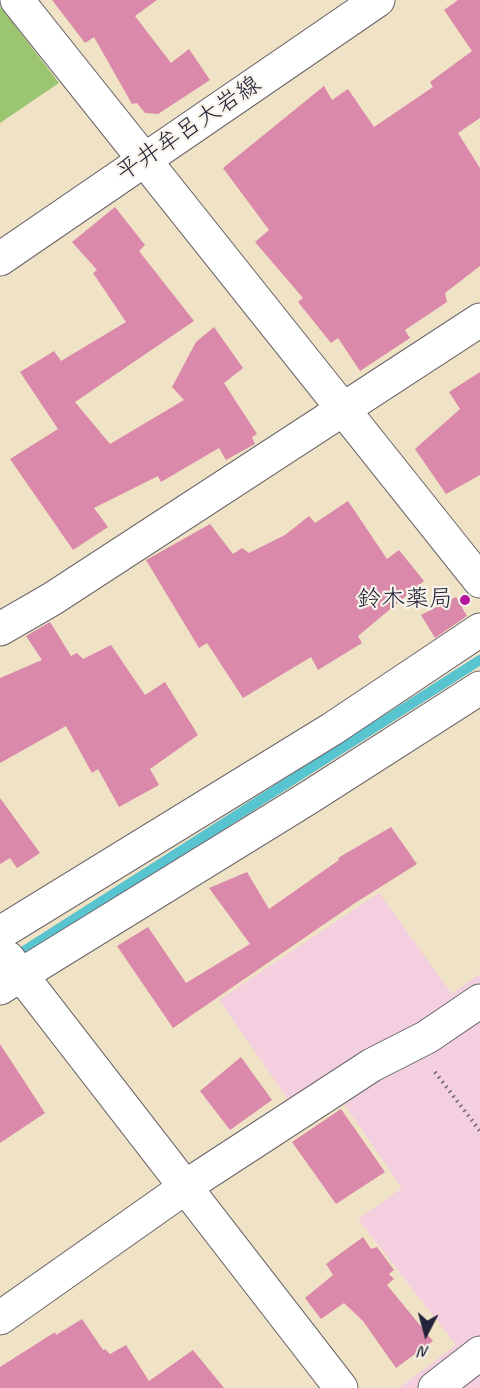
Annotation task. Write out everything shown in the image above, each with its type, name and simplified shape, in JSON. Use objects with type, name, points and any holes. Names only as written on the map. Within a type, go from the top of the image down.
[{"type":"street","points":[[17,0],[480,581]]},
{"type":"street","name":"平井牟呂大岩線","points":[[0,259],[378,0]]},
{"type":"street","points":[[0,629],[62,592],[480,320]]},
{"type":"street","points":[[0,933],[332,729],[480,630]]},
{"type":"street","points":[[11,981],[308,798],[480,688]]},
{"type":"street","points":[[0,947],[11,981],[186,1188],[341,1388]]},
{"type":"street","points":[[0,1318],[186,1188],[372,1065],[428,1037],[480,1001]]},
{"type":"street","points":[[435,1388],[480,1353]]},
{"type":"path","points":[[432,1070],[480,1131]]},
{"type":"shaded area","points":[[379,893],[452,994],[480,974],[480,1388],[399,1388],[456,1345],[358,1219],[402,1188],[340,1098],[201,1166],[288,1099],[219,1000]]},
{"type":"green space","points":[[0,6],[59,83],[0,123]]},
{"type":"building","points":[[52,0],[157,0],[135,16],[171,63],[189,49],[210,80],[158,114],[145,113],[137,103],[132,104],[94,37],[85,43]]},
{"type":"building","points":[[458,0],[480,0],[480,118],[458,133],[480,168],[480,266],[445,293],[447,302],[405,330],[410,338],[360,371],[338,338],[331,343],[298,302],[303,298],[255,242],[269,230],[223,168],[324,86],[332,100],[348,89],[374,127],[433,87],[430,82],[472,51],[444,10]]},
{"type":"building","points":[[115,207],[145,245],[139,251],[194,321],[75,402],[110,444],[184,400],[172,387],[196,342],[214,327],[243,368],[224,383],[257,434],[252,437],[255,444],[226,460],[219,448],[161,482],[158,476],[94,508],[108,527],[73,550],[10,459],[58,429],[20,372],[54,351],[61,361],[126,322],[93,273],[97,270],[72,242]]},
{"type":"building","points":[[480,372],[480,475],[446,494],[415,449],[460,409],[449,392]]},
{"type":"building","points":[[348,501],[387,559],[399,550],[424,581],[358,636],[362,643],[318,670],[311,657],[243,698],[207,643],[199,648],[146,560],[210,524],[233,554],[242,548],[249,553],[285,535],[309,516],[315,523]]},
{"type":"building","points":[[456,597],[467,616],[435,638],[421,615]]},
{"type":"building","points":[[50,622],[71,656],[77,653],[83,659],[111,645],[145,695],[165,682],[198,735],[150,769],[159,785],[119,807],[98,769],[92,773],[66,726],[0,763],[0,678],[42,660],[26,636]]},
{"type":"building","points":[[0,798],[40,853],[17,868],[10,858],[0,864]]},
{"type":"building","points":[[391,827],[417,864],[355,903],[173,1028],[117,946],[148,927],[186,983],[250,944],[209,888],[247,872],[269,909],[339,860],[338,858]]},
{"type":"building","points":[[0,1044],[45,1113],[0,1143]]},
{"type":"building","points":[[241,1057],[272,1100],[230,1130],[200,1091]]},
{"type":"building","points":[[341,1109],[385,1172],[336,1204],[292,1142]]},
{"type":"building","points":[[363,1237],[371,1249],[377,1247],[394,1270],[389,1274],[394,1279],[387,1285],[433,1341],[396,1368],[363,1321],[344,1303],[321,1319],[305,1298],[333,1275],[326,1264]]},
{"type":"building","points":[[82,1319],[103,1350],[105,1349],[110,1354],[126,1345],[149,1381],[193,1350],[224,1388],[0,1388],[0,1367],[55,1332],[56,1335]]},
{"type":"waterway","points":[[13,958],[480,660]]},
{"type":"place","name":"鈴木薬局","points":[[465,600]]}]
